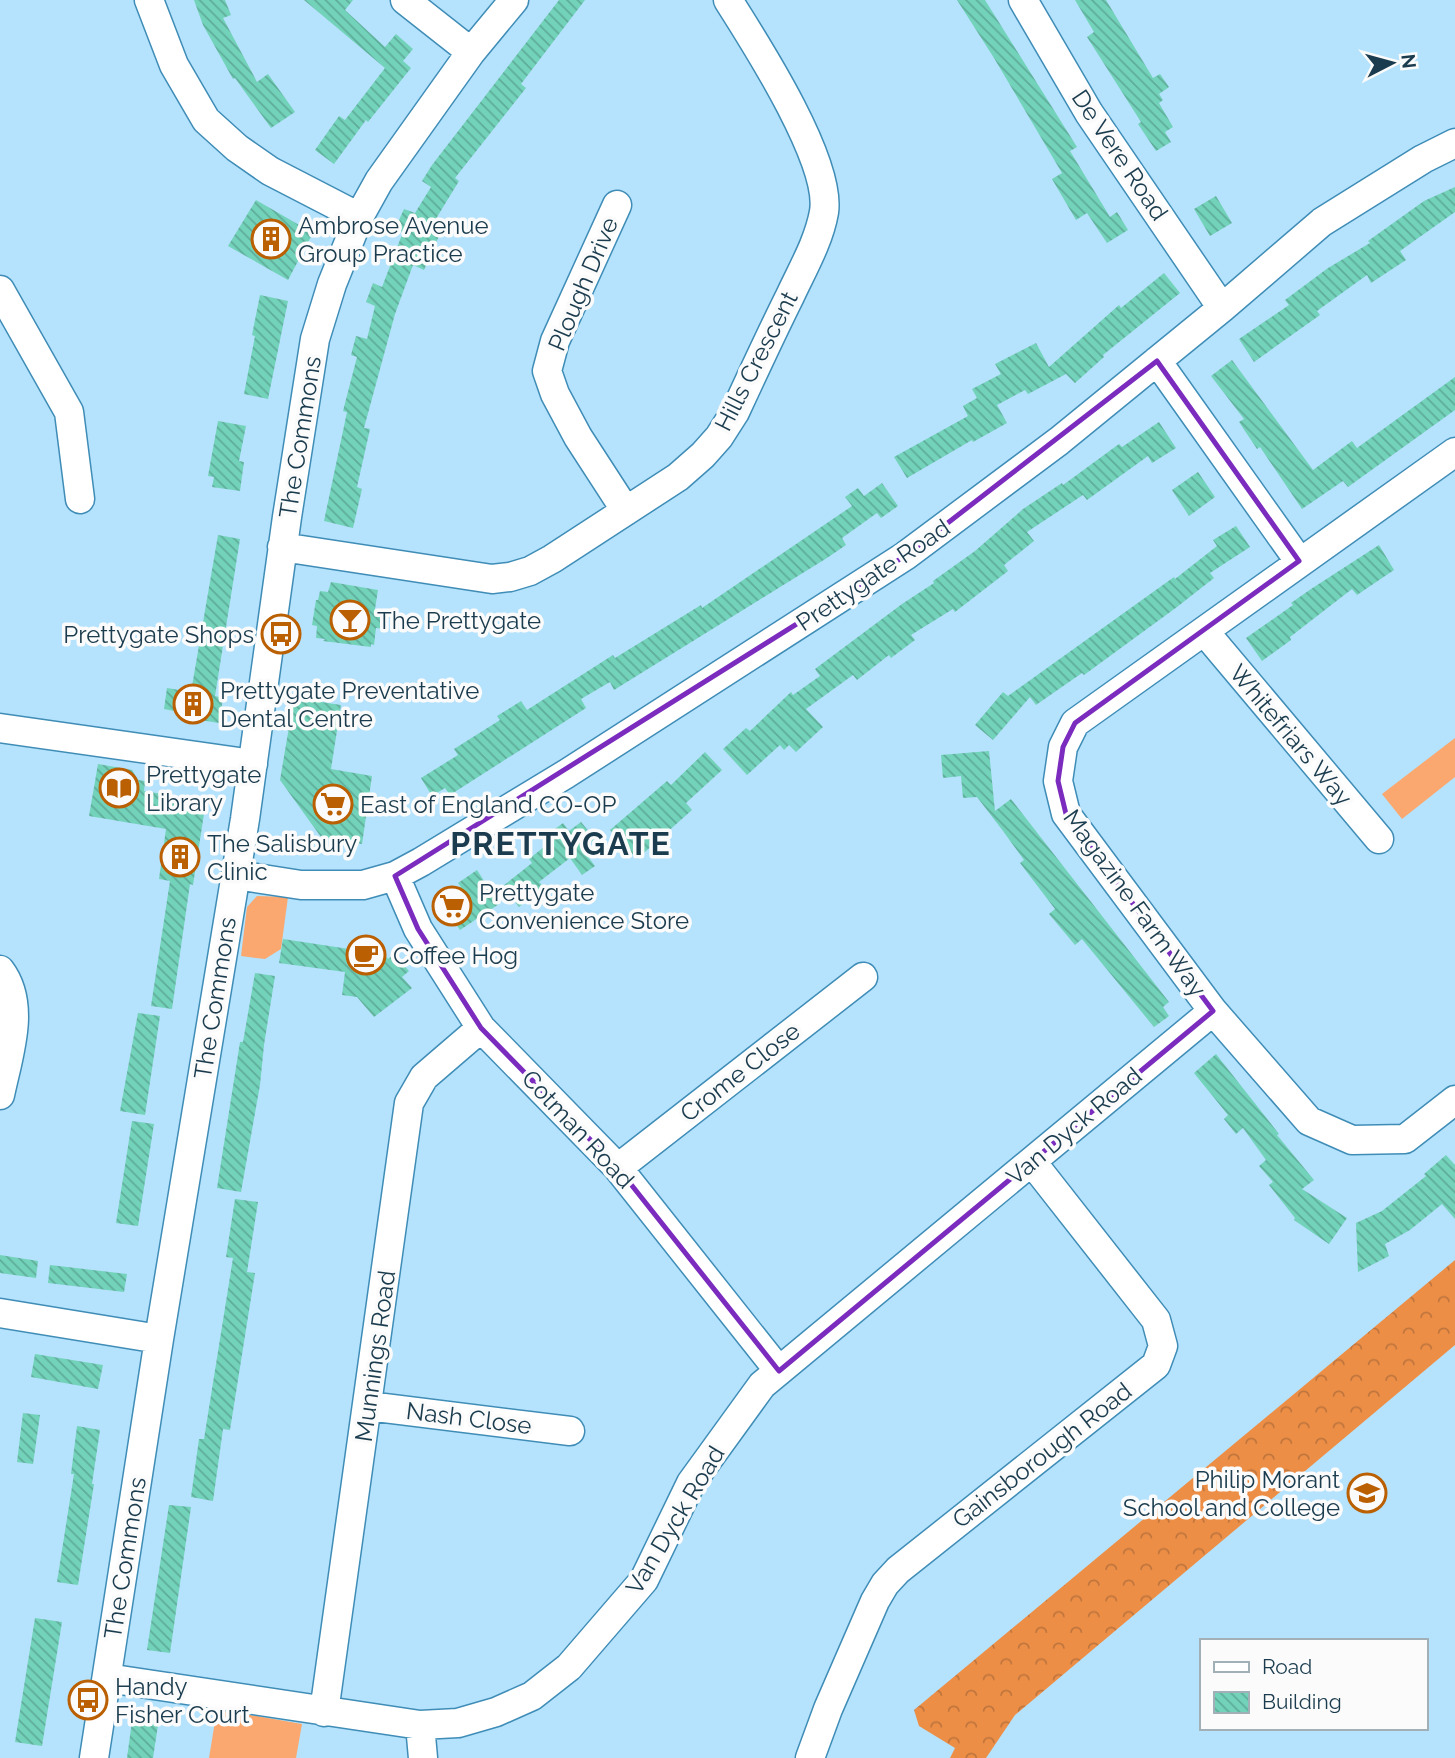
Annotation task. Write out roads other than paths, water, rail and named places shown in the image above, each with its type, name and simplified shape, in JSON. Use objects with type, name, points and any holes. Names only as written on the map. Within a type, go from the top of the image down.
[{"type":"street","points":[[149,0],[174,65],[206,120],[237,148],[270,171],[359,217]]},
{"type":"street","points":[[405,0],[471,52]]},
{"type":"street","name":"The Commons","points":[[94,1758],[159,1339],[236,875],[282,547],[315,339],[332,284],[359,217],[379,181],[471,52],[514,0]]},
{"type":"street","name":"Hills Crescent","points":[[282,547],[492,579],[510,578],[552,559],[678,477],[719,437],[734,412],[813,248],[824,211],[822,177],[797,122],[760,51],[728,0]]},
{"type":"street","name":"De Vere Road","points":[[1023,0],[1089,113],[1222,308]]},
{"type":"street","name":"Prettygate Road","points":[[236,875],[301,886],[363,885],[395,876],[566,774],[905,556],[1059,441],[1322,222],[1423,159],[1455,143]]},
{"type":"street","name":"Plough Drive","points":[[617,205],[555,341],[547,371],[555,394],[579,437],[626,511]]},
{"type":"street","points":[[0,290],[69,412],[80,499]]},
{"type":"street","points":[[1157,362],[1299,561]]},
{"type":"street","name":"Magazine Farm Way","points":[[1455,452],[1075,723],[1063,747],[1058,781],[1066,814],[1213,1011],[1310,1121],[1352,1140],[1405,1139],[1455,1100]]},
{"type":"street","name":"Whitefriars Way","points":[[1204,631],[1379,839]]},
{"type":"street","points":[[0,729],[253,764]]},
{"type":"street","name":"Cotman Road","points":[[395,876],[418,929],[481,1028],[618,1168],[779,1371]]},
{"type":"street","points":[[0,970],[7,980],[15,1020],[0,1095]]},
{"type":"street","name":"Crome Close","points":[[618,1168],[863,976]]},
{"type":"street","name":"Van Dyck Road","points":[[107,1678],[420,1725],[458,1723],[496,1712],[532,1696],[569,1667],[645,1580],[691,1483],[762,1385],[1213,1011]]},
{"type":"street","name":"Munnings Road","points":[[324,1712],[410,1103],[424,1077],[481,1028]]},
{"type":"street","name":"Gainsborough Road","points":[[810,1758],[850,1656],[885,1584],[898,1570],[1156,1365],[1163,1346],[1156,1320],[1032,1162]]},
{"type":"street","points":[[0,1313],[159,1339]]},
{"type":"street","name":"Nash Close","points":[[368,1406],[570,1431]]},
{"type":"street","points":[[420,1725],[423,1758]]},
{"type":"place","name":"Ambrose Avenue Group Practice","points":[[271,239]]},
{"type":"place","name":"The Prettygate","points":[[350,620]]},
{"type":"place","name":"Prettygate Shops","points":[[281,634]]},
{"type":"place","name":"Prettygate Preventative Dental Centre","points":[[193,704]]},
{"type":"place","name":"Prettygate Library","points":[[119,788]]},
{"type":"place","name":"East of England CO-OP","points":[[333,804]]},
{"type":"place","name":"The Salisbury Clinic","points":[[180,857]]},
{"type":"place","name":"Prettygate Convenience Store","points":[[452,906]]},
{"type":"place","name":"Coffee Hog","points":[[366,955]]},
{"type":"place","name":"Philip Morant School and College","points":[[1367,1493]]},
{"type":"place","name":"Handy Fisher Court","points":[[88,1700]]},
{"type":"district","name":"PRETTYGATE","points":[[561,843]]}]
